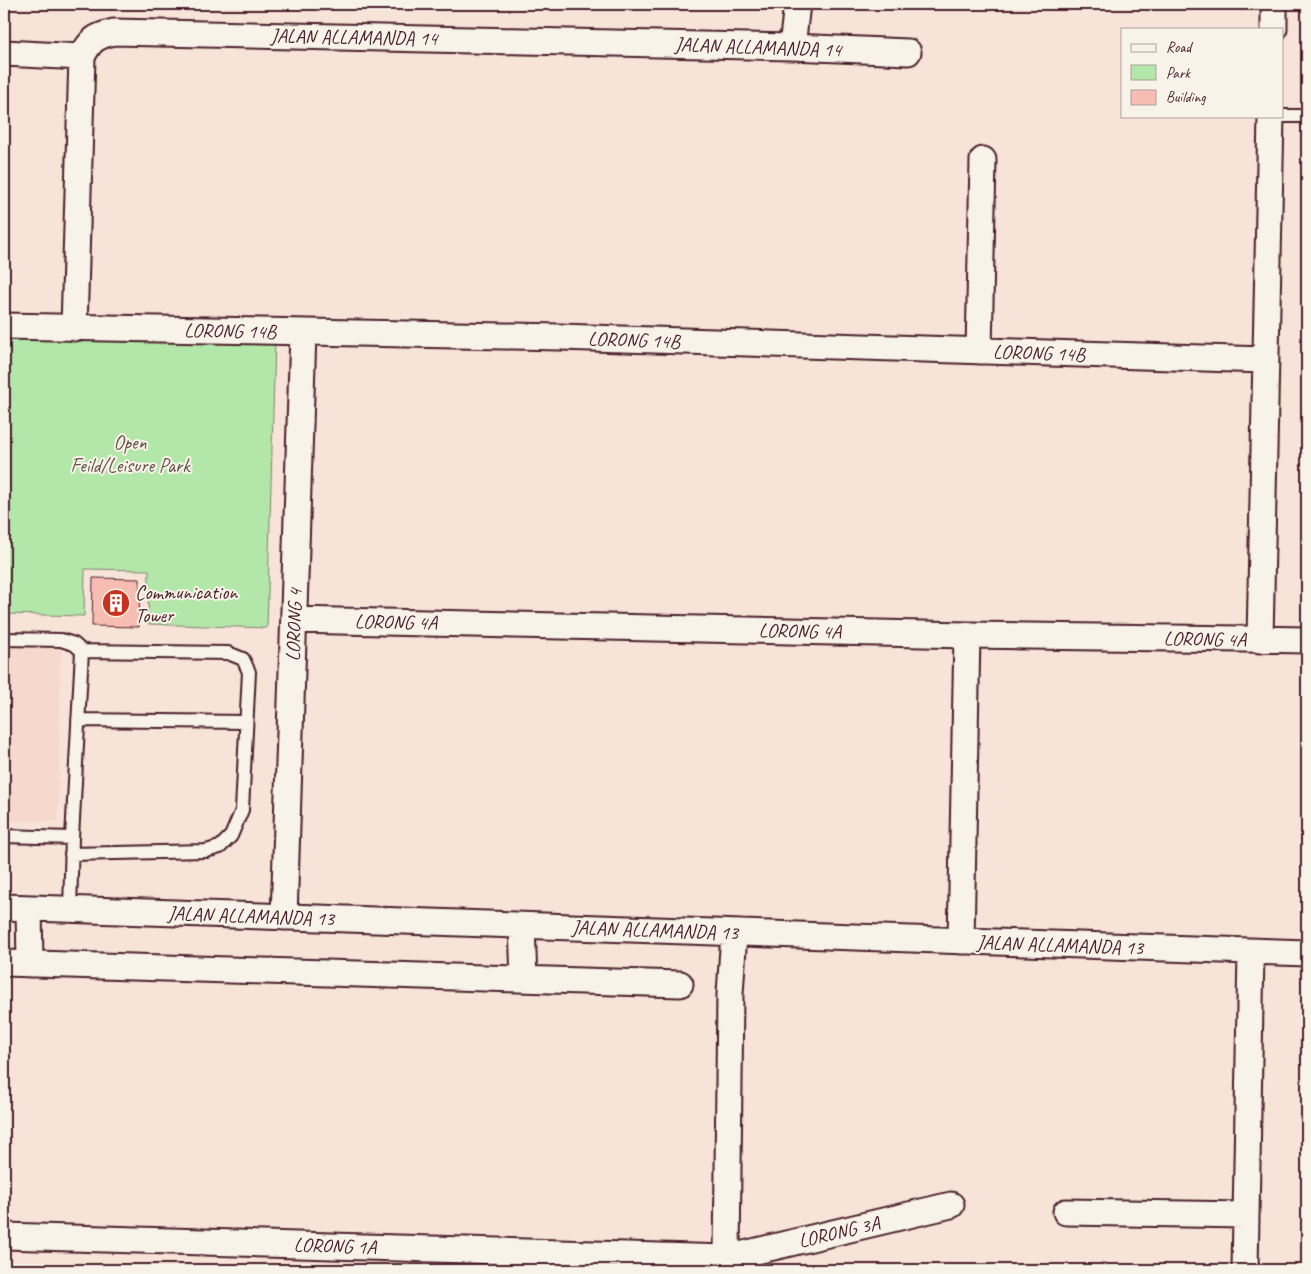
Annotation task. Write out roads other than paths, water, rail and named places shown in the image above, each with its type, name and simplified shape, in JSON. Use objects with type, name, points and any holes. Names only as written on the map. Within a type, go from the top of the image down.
[{"type":"street","points":[[792,47],[797,4]]},
{"type":"street","points":[[1274,4],[1274,28]]},
{"type":"street","name":"JALAN ALLAMANDA 14","points":[[82,56],[88,44],[102,35],[114,32],[792,47],[908,52]]},
{"type":"street","points":[[4,53],[82,56],[74,328]]},
{"type":"street","points":[[1260,640],[1271,118]]},
{"type":"street","points":[[979,351],[982,160]]},
{"type":"street","name":"LORONG 14B","points":[[4,326],[560,337],[1265,360]]},
{"type":"street","name":"LORONG 4","points":[[284,917],[303,333]]},
{"type":"street","name":"LORONG 4A","points":[[294,620],[967,635],[1307,640]]},
{"type":"street","points":[[961,941],[967,635]]},
{"type":"street","name":"JALAN ALLAMANDA 13","points":[[4,907],[1307,954]]},
{"type":"street","points":[[29,908],[30,964]]},
{"type":"street","points":[[522,926],[524,979]]},
{"type":"street","points":[[728,1264],[730,994],[734,933]]},
{"type":"street","points":[[1245,1270],[1251,952]]},
{"type":"street","points":[[4,963],[680,984]]},
{"type":"street","name":"LORONG 3A","points":[[728,1264],[951,1205]]},
{"type":"street","points":[[1066,1212],[1245,1215]]},
{"type":"street","name":"LORONG 1A","points":[[4,1236],[401,1259],[728,1264]]},
{"type":"lane","points":[[1284,116],[1307,116]]},
{"type":"lane","points":[[4,638],[62,640],[74,644],[82,651],[228,654],[243,659],[249,672],[242,810],[231,836],[220,847],[206,851],[71,854]]},
{"type":"lane","points":[[70,910],[71,854],[82,651]]},
{"type":"lane","points":[[78,720],[246,722]]},
{"type":"lane","points":[[4,836],[72,838]]},
{"type":"place","name":"Communication Tower","points":[[116,603]]},
{"type":"park label","name":"Open Feild/Leisure Park","points":[[130,454]]}]
